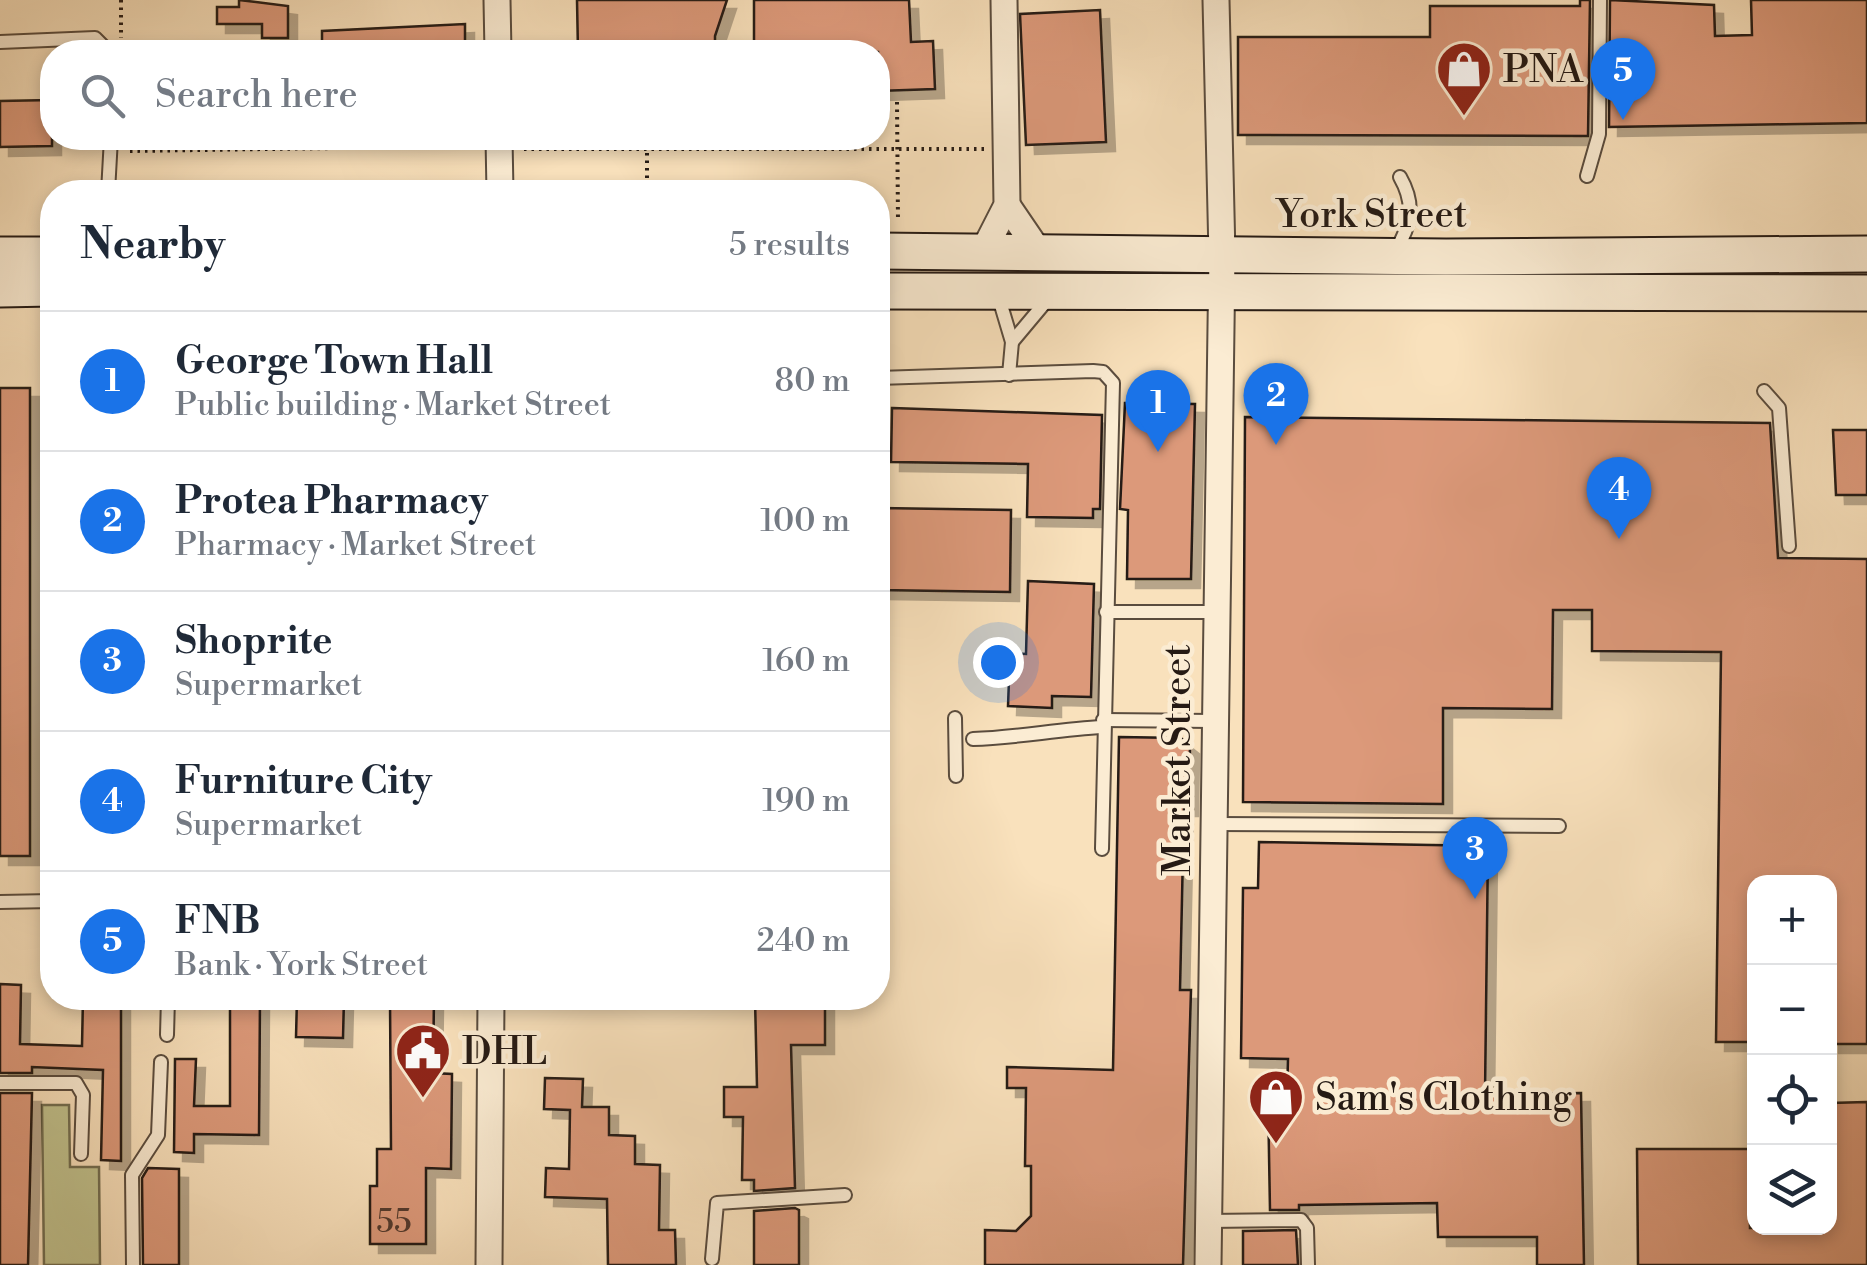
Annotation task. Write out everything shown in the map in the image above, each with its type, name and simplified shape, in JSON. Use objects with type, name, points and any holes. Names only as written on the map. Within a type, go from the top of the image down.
[{"type":"main road","name":"York Street","points":[[890,251],[1039,252],[1222,272],[1867,293]]},
{"type":"main road","name":"York Street","points":[[890,291],[1056,290],[1393,254],[1867,254]]},
{"type":"main road","points":[[0,255],[40,255]]},
{"type":"main road","points":[[0,289],[40,288]]},
{"type":"street","points":[[498,0],[498,40]]},
{"type":"street","points":[[984,252],[1006,205],[1004,0]]},
{"type":"street","name":"Market Street","points":[[1208,1265],[1222,272],[1216,0]]},
{"type":"street","points":[[499,150],[500,180]]},
{"type":"street","points":[[1006,205],[1039,252]]},
{"type":"street","points":[[489,1265],[491,1010]]},
{"type":"lane","points":[[1587,176],[1599,134],[1600,0]]},
{"type":"lane","points":[[0,42],[40,40]]},
{"type":"lane","points":[[48,40],[97,40]]},
{"type":"lane","points":[[108,180],[110,150]]},
{"type":"lane","points":[[1393,254],[1411,216],[1410,195],[1400,178]]},
{"type":"lane","points":[[996,289],[1012,342],[1010,375]]},
{"type":"lane","points":[[1012,342],[1056,290]]},
{"type":"lane","points":[[890,378],[1103,372],[1112,383],[1102,849]]},
{"type":"lane","points":[[1764,391],[1780,408],[1789,546]]},
{"type":"lane","points":[[1106,612],[1216,612]]},
{"type":"lane","points":[[954,718],[956,776]]},
{"type":"lane","points":[[973,739],[1012,738],[1048,729],[1103,724],[1214,721]]},
{"type":"lane","points":[[1214,824],[1560,826]]},
{"type":"lane","points":[[0,902],[40,901]]},
{"type":"lane","points":[[168,1010],[168,1034]]},
{"type":"lane","points":[[133,1265],[132,1175],[158,1135],[161,1062]]},
{"type":"lane","points":[[0,1083],[76,1083],[83,1096],[81,1154]]},
{"type":"lane","points":[[712,1259],[714,1208],[724,1200],[846,1195]]},
{"type":"lane","points":[[1208,1221],[1302,1220],[1308,1265]]},
{"type":"path","points":[[121,0],[121,40]]},
{"type":"path","points":[[890,231],[898,102]]},
{"type":"path","points":[[647,180],[647,150],[1004,149]]},
{"type":"green space","points":[[42,1105],[69,1105],[70,1167],[99,1167],[100,1265],[44,1265]]},
{"type":"building","points":[[239,0],[288,6],[288,38],[262,38],[262,24],[217,24],[217,7],[239,7]]},
{"type":"building","points":[[577,0],[727,0],[715,40],[578,40]]},
{"type":"building","points":[[754,0],[909,0],[911,42],[933,41],[935,89],[890,91],[890,40],[754,40]]},
{"type":"building","points":[[1580,0],[1590,0],[1588,136],[1238,135],[1238,37],[1430,37],[1430,6],[1580,6]]},
{"type":"building","points":[[1610,0],[1714,5],[1715,36],[1752,35],[1751,0],[1867,0],[1867,123],[1609,127]]},
{"type":"building","points":[[1100,10],[1106,142],[1026,145],[1020,14]]},
{"type":"building","points":[[465,24],[465,40],[322,40],[322,31]]},
{"type":"building","points":[[40,100],[40,146],[0,147],[0,101]]},
{"type":"building","points":[[0,388],[30,388],[30,856],[0,856]]},
{"type":"building","points":[[1125,403],[1195,404],[1191,579],[1127,579],[1128,510],[1120,509]]},
{"type":"building","points":[[892,408],[1102,415],[1100,509],[1093,509],[1093,518],[1027,517],[1028,464],[891,462]]},
{"type":"building","points":[[1245,417],[1770,423],[1778,558],[1867,559],[1867,1044],[1837,1044],[1837,875],[1747,875],[1747,1042],[1716,1042],[1721,652],[1592,651],[1592,610],[1553,610],[1552,709],[1443,708],[1443,804],[1243,802]]},
{"type":"building","points":[[1833,430],[1867,430],[1867,495],[1836,495]]},
{"type":"building","points":[[890,508],[1011,510],[1010,592],[890,590]]},
{"type":"building","points":[[1028,581],[1094,584],[1091,697],[1052,696],[1052,708],[1008,706],[1010,653],[1026,654]]},
{"type":"building","points":[[1119,737],[1181,738],[1190,745],[1189,807],[1184,807],[1180,990],[1191,990],[1183,1265],[985,1265],[985,1230],[1016,1231],[1031,1216],[1031,1166],[1025,1166],[1026,1088],[1007,1088],[1007,1067],[1113,1070]]},
{"type":"building","points":[[1259,842],[1488,846],[1485,1094],[1581,1093],[1584,1265],[1537,1265],[1537,1237],[1438,1237],[1437,1203],[1299,1205],[1299,1210],[1270,1210],[1268,1097],[1287,1096],[1288,1059],[1241,1058],[1243,888],[1258,888]]},
{"type":"building","points":[[0,984],[21,985],[20,1044],[82,1046],[83,1010],[121,1010],[121,1161],[101,1160],[103,1070],[32,1067],[32,1073],[0,1073]]},
{"type":"building","points":[[230,1010],[260,1010],[259,1135],[194,1134],[194,1153],[174,1152],[175,1059],[196,1059],[194,1106],[230,1106]]},
{"type":"building","points":[[297,1010],[344,1010],[343,1038],[296,1037]]},
{"type":"building","points":[[390,1010],[434,1010],[433,1073],[452,1074],[451,1169],[426,1168],[426,1244],[370,1244],[370,1186],[377,1186],[377,1149],[391,1149]]},
{"type":"building","points":[[755,1010],[825,1010],[825,1045],[791,1045],[795,1188],[754,1191],[754,1180],[742,1180],[743,1117],[724,1117],[724,1087],[757,1087]]},
{"type":"building","points":[[545,1078],[583,1079],[582,1107],[609,1107],[609,1135],[635,1136],[635,1164],[660,1165],[659,1230],[675,1230],[676,1265],[608,1265],[607,1199],[545,1197],[546,1168],[569,1169],[570,1110],[544,1109]]},
{"type":"building","points":[[0,1093],[32,1093],[28,1265],[0,1265]]},
{"type":"building","points":[[1867,1102],[1867,1265],[1638,1265],[1637,1149],[1747,1149],[1747,1235],[1837,1235],[1837,1103]]},
{"type":"building","points":[[148,1168],[179,1169],[179,1265],[143,1265],[142,1178]]},
{"type":"building","points":[[799,1210],[799,1265],[754,1265],[754,1211]]},
{"type":"building","points":[[1296,1230],[1298,1265],[1243,1265],[1243,1231]]},
{"type":"place","name":"PNA","points":[[1464,118]]},
{"type":"place","name":"FNB","points":[[1623,120]]},
{"type":"place","name":"Protea Pharmacy","points":[[1276,445]]},
{"type":"place","name":"George Town Hall","points":[[1158,452]]},
{"type":"place","name":"Furniture City","points":[[1619,539]]},
{"type":"place","name":"Shoprite","points":[[1475,899]]},
{"type":"place","name":"DHL","points":[[423,1100]]},
{"type":"place","name":"Sam's Clothing","points":[[1276,1146]]}]
